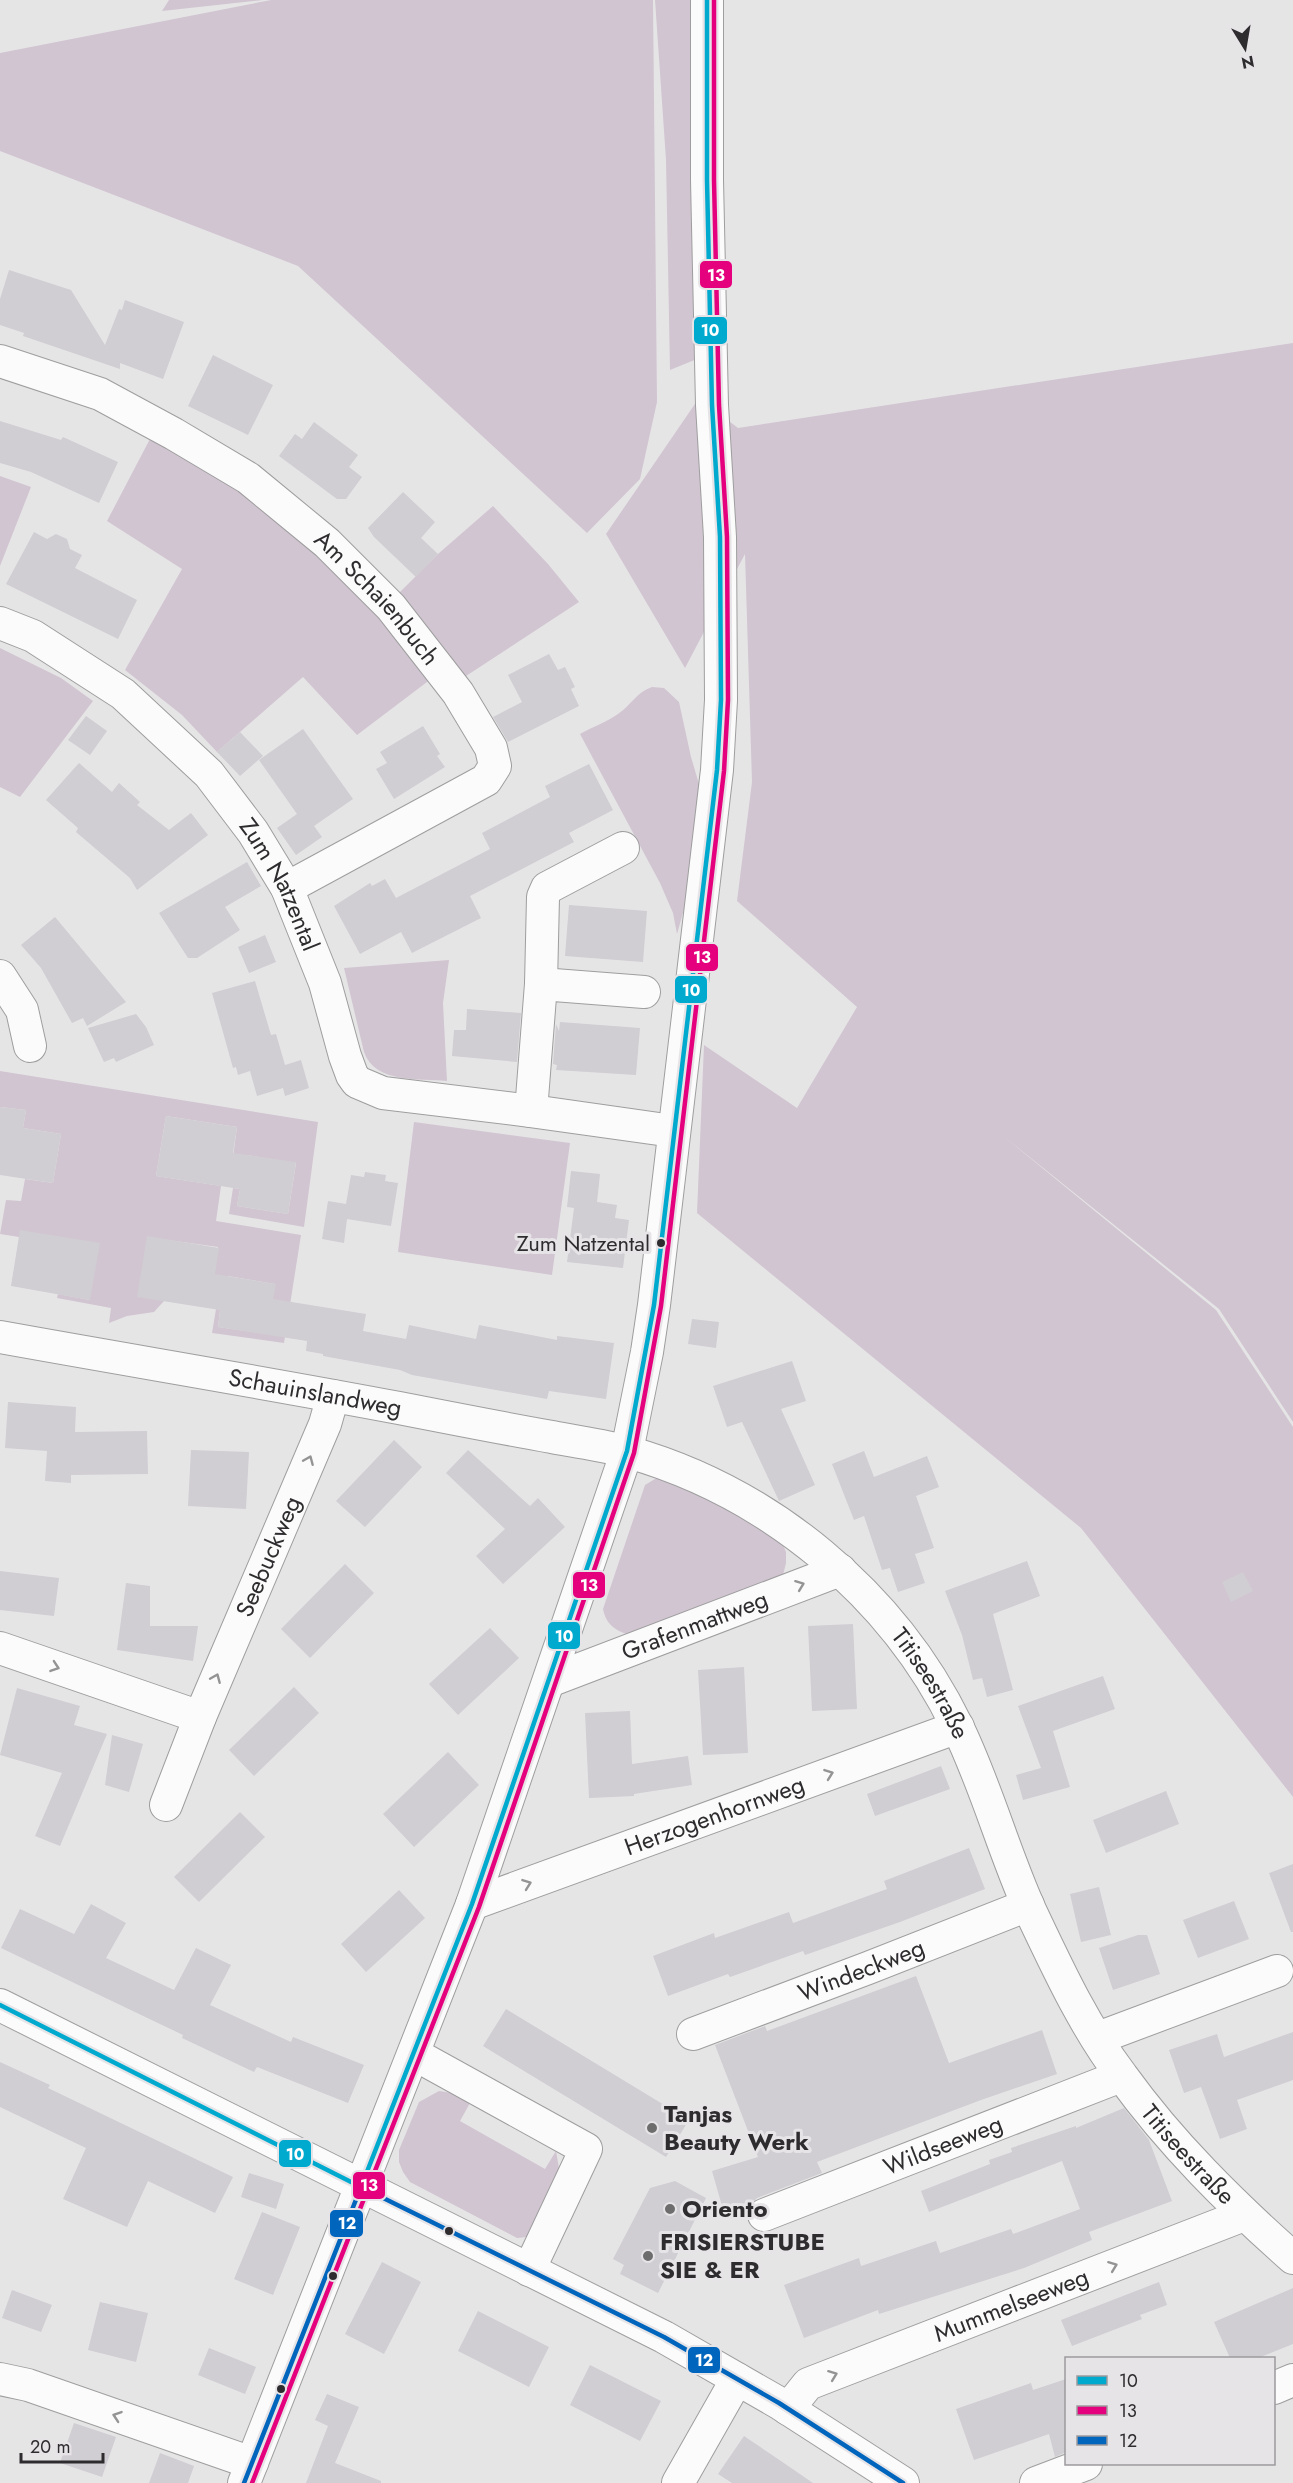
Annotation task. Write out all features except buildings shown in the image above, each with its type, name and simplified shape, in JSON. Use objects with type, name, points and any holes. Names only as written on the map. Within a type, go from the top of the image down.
[{"type":"street","points":[[0,2379],[28,2385],[248,2473],[472,1904],[627,1451],[647,1352],[717,770],[721,700],[720,537],[712,405],[709,272],[707,0]]},
{"type":"street","name":"Am Schaienbuch","points":[[0,361],[100,394],[248,478],[327,543],[391,607],[458,693],[491,748],[495,766],[486,780],[287,888]]},
{"type":"street","name":"Zum Natzental","points":[[0,623],[33,636],[123,694],[209,774],[253,832],[287,888],[325,983],[345,1056],[357,1082],[383,1093],[674,1131]]},
{"type":"street","points":[[531,1111],[541,984],[543,897],[547,888],[623,848]]},
{"type":"street","points":[[0,976],[22,1010],[30,1046]]},
{"type":"street","points":[[541,984],[644,992]]},
{"type":"street","name":"Schauinslandweg","points":[[0,1337],[627,1451]]},
{"type":"street","name":"Seebuckweg","points":[[166,1805],[200,1717],[325,1424],[333,1396]]},
{"type":"street","name":"Titiseestraße","points":[[627,1451],[685,1472],[742,1499],[791,1531],[840,1570],[891,1622],[925,1668],[958,1727],[1028,1905],[1067,1987],[1121,2076],[1206,2178],[1293,2258]]},
{"type":"street","name":"Grafenmattweg","points":[[549,1681],[840,1570]]},
{"type":"street","points":[[0,1648],[200,1717]]},
{"type":"street","name":"Herzogenhornweg","points":[[472,1904],[958,1727]]},
{"type":"street","name":"Windeckweg","points":[[693,2034],[1028,1905]]},
{"type":"street","points":[[1098,2038],[1277,1971]]},
{"type":"street","points":[[0,2005],[664,2337],[788,2409],[903,2483]]},
{"type":"street","points":[[414,2054],[586,2149],[529,2270]]},
{"type":"street","name":"Wildseeweg","points":[[764,2215],[1121,2076]]},
{"type":"street","name":"Mummelseeweg","points":[[788,2409],[808,2384],[1244,2215]]},
{"type":"street","points":[[678,2483],[737,2379]]},
{"type":"street","points":[[1275,2388],[1293,2380]]},
{"type":"street","points":[[1036,2483],[1081,2465]]},
{"type":"shaded area","points":[[169,0],[263,0],[162,11]]},
{"type":"shaded area","points":[[271,0],[653,0],[657,402],[640,479],[587,533],[298,266],[0,151],[0,53]]},
{"type":"shaded area","points":[[655,0],[712,0],[697,359],[670,370],[666,160]]},
{"type":"shaded area","points":[[1293,343],[1293,1422],[1219,1309],[1002,1135],[1216,1310],[1293,1427],[1293,1797],[1081,1528],[697,1213],[704,1045],[797,1108],[857,1007],[737,901],[752,782],[745,554],[685,668],[606,534],[699,398],[738,428]]},
{"type":"shaded area","points":[[151,437],[207,469],[291,530],[372,608],[431,679],[357,735],[303,677],[217,752],[182,715],[125,670],[182,569],[107,521]]},
{"type":"shaded area","points":[[0,476],[31,487],[0,566]]},
{"type":"shaded area","points":[[493,506],[548,564],[579,602],[463,678],[397,595],[438,554]]},
{"type":"shaded area","points":[[0,648],[61,678],[93,701],[20,797],[0,787]]},
{"type":"shaded area","points":[[652,687],[664,688],[679,702],[701,800],[688,895],[677,934],[673,913],[660,883],[580,734],[614,717],[642,692]]},
{"type":"shaded area","points":[[449,960],[443,1003],[447,1081],[411,1079],[378,1070],[364,1052],[344,968]]},
{"type":"shaded area","points":[[0,1071],[318,1122],[304,1227],[229,1214],[233,1188],[240,1189],[237,1206],[288,1214],[296,1163],[247,1155],[233,1157],[237,1127],[166,1116],[156,1176],[221,1186],[216,1221],[301,1235],[284,1343],[212,1333],[216,1309],[220,1310],[218,1327],[267,1334],[275,1284],[228,1276],[214,1278],[218,1247],[147,1237],[164,1301],[154,1312],[127,1316],[109,1323],[111,1308],[57,1298],[58,1294],[90,1300],[19,1237],[0,1234],[6,1200],[21,1201],[25,1179],[53,1183],[61,1134],[23,1128],[26,1110],[0,1107]]},
{"type":"shaded area","points":[[414,1122],[570,1143],[552,1275],[398,1252]]},
{"type":"shaded area","points":[[670,1478],[718,1499],[781,1540],[786,1552],[783,1575],[629,1635],[612,1626],[606,1619],[603,1609],[645,1485],[655,1479]]},
{"type":"shaded area","points":[[439,2091],[452,2093],[470,2103],[460,2121],[545,2169],[556,2151],[560,2174],[534,2233],[527,2237],[517,2238],[410,2182],[403,2172],[399,2162],[399,2150],[419,2102]]},
{"type":"transit line","name":"10","points":[[0,2005],[361,2187],[472,1904],[627,1451],[654,1305],[717,770],[721,700],[720,537],[712,405],[707,180],[707,0]]},
{"type":"transit line","name":"13","points":[[252,2483],[479,1907],[634,1453],[661,1306],[724,771],[728,700],[727,537],[719,405],[714,180],[714,0]]},
{"type":"transit line","name":"12","points":[[244,2483],[361,2187],[664,2337],[779,2403],[903,2483]]},
{"type":"place","name":"Zum Natzental","points":[[661,1243]]},
{"type":"place","name":"Tanjas Beauty Werk","points":[[652,2128]]},
{"type":"place","name":"Oriento","points":[[670,2209]]},
{"type":"place","name":"FRISIERSTUBE SIE & ER","points":[[648,2256]]}]
